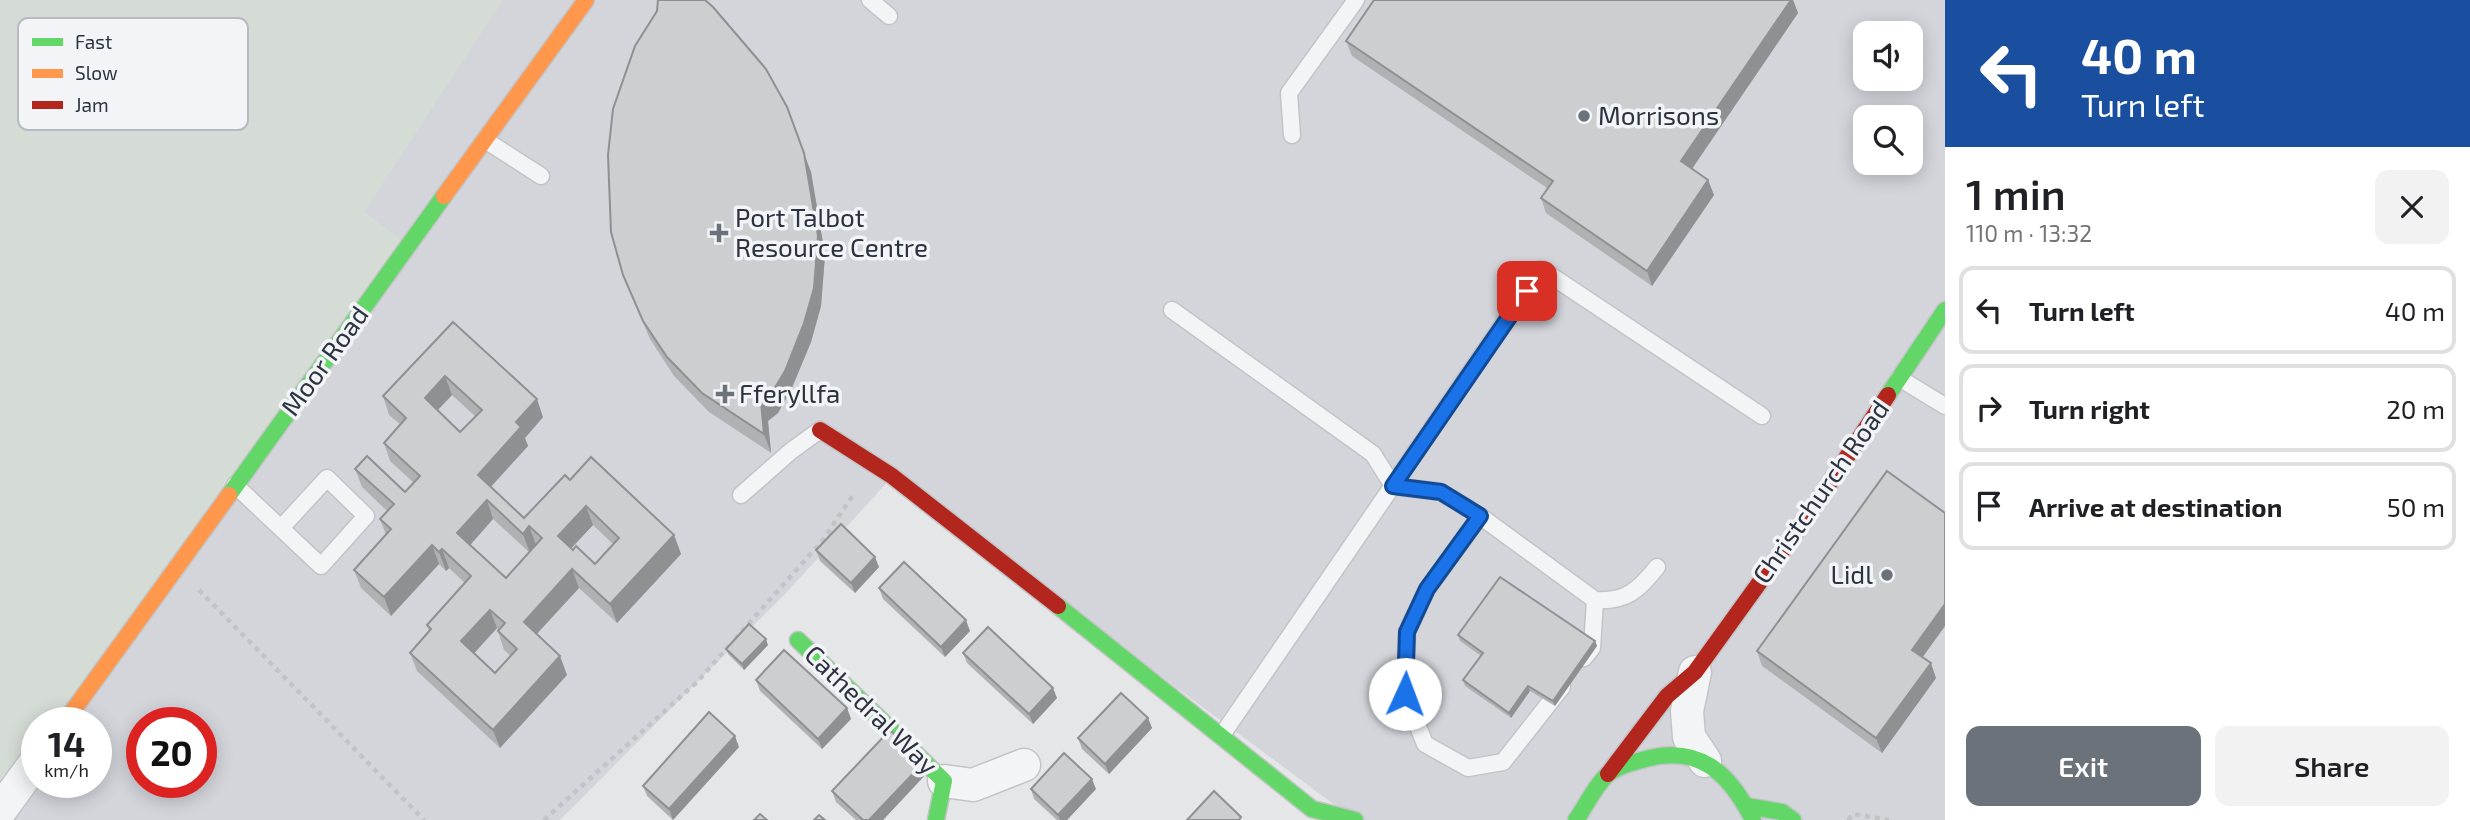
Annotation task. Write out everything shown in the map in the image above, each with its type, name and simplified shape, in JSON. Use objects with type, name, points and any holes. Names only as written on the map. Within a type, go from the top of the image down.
[{"type":"street","name":"Moor Road","points":[[75,707],[586,0]]},
{"type":"street","name":"Christchurch Road","points":[[1576,820],[1667,695],[1695,672],[1809,514],[1945,310]]},
{"type":"street","points":[[820,430],[876,466],[1222,735],[1312,809],[1355,820]]},
{"type":"street","name":"Cathedral Way","points":[[798,640],[944,780],[973,785],[1024,765]]},
{"type":"street","name":"Christchurch Road","points":[[1695,672],[1687,711],[1689,737],[1705,761]]},
{"type":"street","points":[[1608,774],[1662,754],[1683,754],[1705,761],[1726,777],[1750,813],[1782,813],[1793,820]]},
{"type":"street","name":"Cathedral Way","points":[[936,820],[944,780]]},
{"type":"street","points":[[0,811],[21,782]]},
{"type":"lane","points":[[870,0],[889,16]]},
{"type":"lane","points":[[1292,135],[1289,93],[1356,0]]},
{"type":"lane","points":[[485,140],[541,176]]},
{"type":"lane","points":[[1222,735],[1541,269],[1762,416]]},
{"type":"lane","points":[[1172,310],[1373,454],[1393,486]]},
{"type":"lane","points":[[1899,378],[1945,406]]},
{"type":"lane","points":[[741,495],[790,451],[820,430]]},
{"type":"lane","points":[[235,485],[321,566],[366,516],[327,478],[281,528]]},
{"type":"lane","points":[[1393,486],[1441,492],[1480,516],[1595,600],[1616,601],[1644,583],[1657,567]]},
{"type":"lane","points":[[1480,516],[1427,589],[1407,632],[1405,694],[1425,744],[1468,768],[1503,762],[1592,648],[1595,600]]},
{"type":"path","points":[[544,820],[697,682],[823,540],[865,477],[876,466]]},
{"type":"path","points":[[176,567],[424,820]]},
{"type":"path","points":[[1848,820],[1853,814],[1889,820]]},
{"type":"shaded area","points":[[0,0],[1945,0],[1945,820],[1355,820],[892,477],[786,593],[560,820],[0,820]]},
{"type":"shaded area","points":[[0,0],[503,0],[364,212],[409,245],[76,707],[21,707],[21,782],[0,811]]},
{"type":"building","name":"Port Talbot Resource Centre","points":[[658,0],[705,0],[713,7],[766,69],[787,107],[804,153],[818,236],[814,288],[804,323],[785,371],[771,394],[761,402],[764,434],[702,393],[667,357],[643,321],[623,275],[611,232],[608,155],[613,109],[635,46],[657,11]]},
{"type":"building","name":"Morrisons","points":[[1374,0],[1791,0],[1681,161],[1708,180],[1647,271],[1541,198],[1553,181],[1346,41]]},
{"type":"building","points":[[453,322],[537,399],[516,422],[521,427],[478,475],[524,518],[565,475],[570,480],[591,457],[674,535],[610,604],[572,569],[524,622],[560,656],[493,730],[410,653],[431,629],[427,625],[471,576],[442,549],[439,552],[432,545],[384,597],[354,570],[391,529],[380,519],[394,504],[355,469],[367,456],[405,492],[420,476],[384,443],[406,418],[383,396]],"holes":[[[445,376],[482,410],[460,432],[425,398]],[[487,500],[523,534],[529,526],[542,538],[506,578],[457,533]],[[586,506],[619,538],[595,564],[576,546],[573,550],[558,536]],[[490,610],[505,623],[498,631],[517,649],[495,673],[461,641]]]},
{"type":"building","name":"Lidl","points":[[1887,471],[1945,513],[1945,604],[1912,650],[1931,663],[1876,738],[1757,651]]},
{"type":"building","points":[[841,524],[875,557],[851,583],[816,550]]},
{"type":"building","points":[[904,562],[966,620],[941,647],[879,588]]},
{"type":"building","points":[[1500,577],[1595,641],[1553,701],[1528,686],[1509,713],[1463,680],[1483,653],[1458,635]]},
{"type":"building","points":[[749,624],[766,639],[742,664],[726,649]]},
{"type":"building","points":[[988,627],[1053,688],[1029,714],[963,653]]},
{"type":"building","points":[[784,650],[847,708],[818,739],[756,680]]},
{"type":"building","points":[[1121,693],[1148,718],[1105,764],[1078,738]]},
{"type":"building","points":[[709,712],[735,736],[669,809],[643,786]]},
{"type":"building","points":[[890,730],[924,762],[869,820],[863,820],[832,791]]},
{"type":"building","points":[[1064,753],[1092,779],[1058,815],[1031,789]]},
{"type":"building","points":[[1214,791],[1241,817],[1239,820],[1187,820]]},
{"type":"building","points":[[760,814],[767,820],[754,820]]},
{"type":"traffic: fast","points":[[229,495],[444,196]]},
{"type":"traffic: fast","points":[[1888,395],[1945,310]]},
{"type":"traffic: fast","points":[[1058,606],[1312,809],[1355,820]]},
{"type":"traffic: fast","points":[[798,640],[944,781],[936,820]]},
{"type":"traffic: fast","points":[[1576,820],[1598,785],[1611,772],[1642,760],[1680,755],[1695,759],[1722,775],[1744,803],[1753,820]]},
{"type":"traffic: fast","points":[[1747,806],[1782,812],[1793,820]]},
{"type":"traffic: slow","points":[[444,196],[586,0]]},
{"type":"traffic: slow","points":[[76,707],[229,495]]},
{"type":"traffic: jam","points":[[1608,774],[1667,696],[1695,672],[1809,514],[1888,395]]},
{"type":"traffic: jam","points":[[820,430],[892,476],[1058,606]]},
{"type":"place","name":"Morrisons","points":[[1584,116]]},
{"type":"place","name":"Port Talbot Resource Centre","points":[[719,233]]},
{"type":"place","name":"Fferyllfa","points":[[725,394]]},
{"type":"place","name":"Lidl","points":[[1887,575]]},
{"type":"route","points":[[1405,694],[1407,632],[1427,589],[1480,516],[1441,492],[1393,486],[1527,291]]}]
